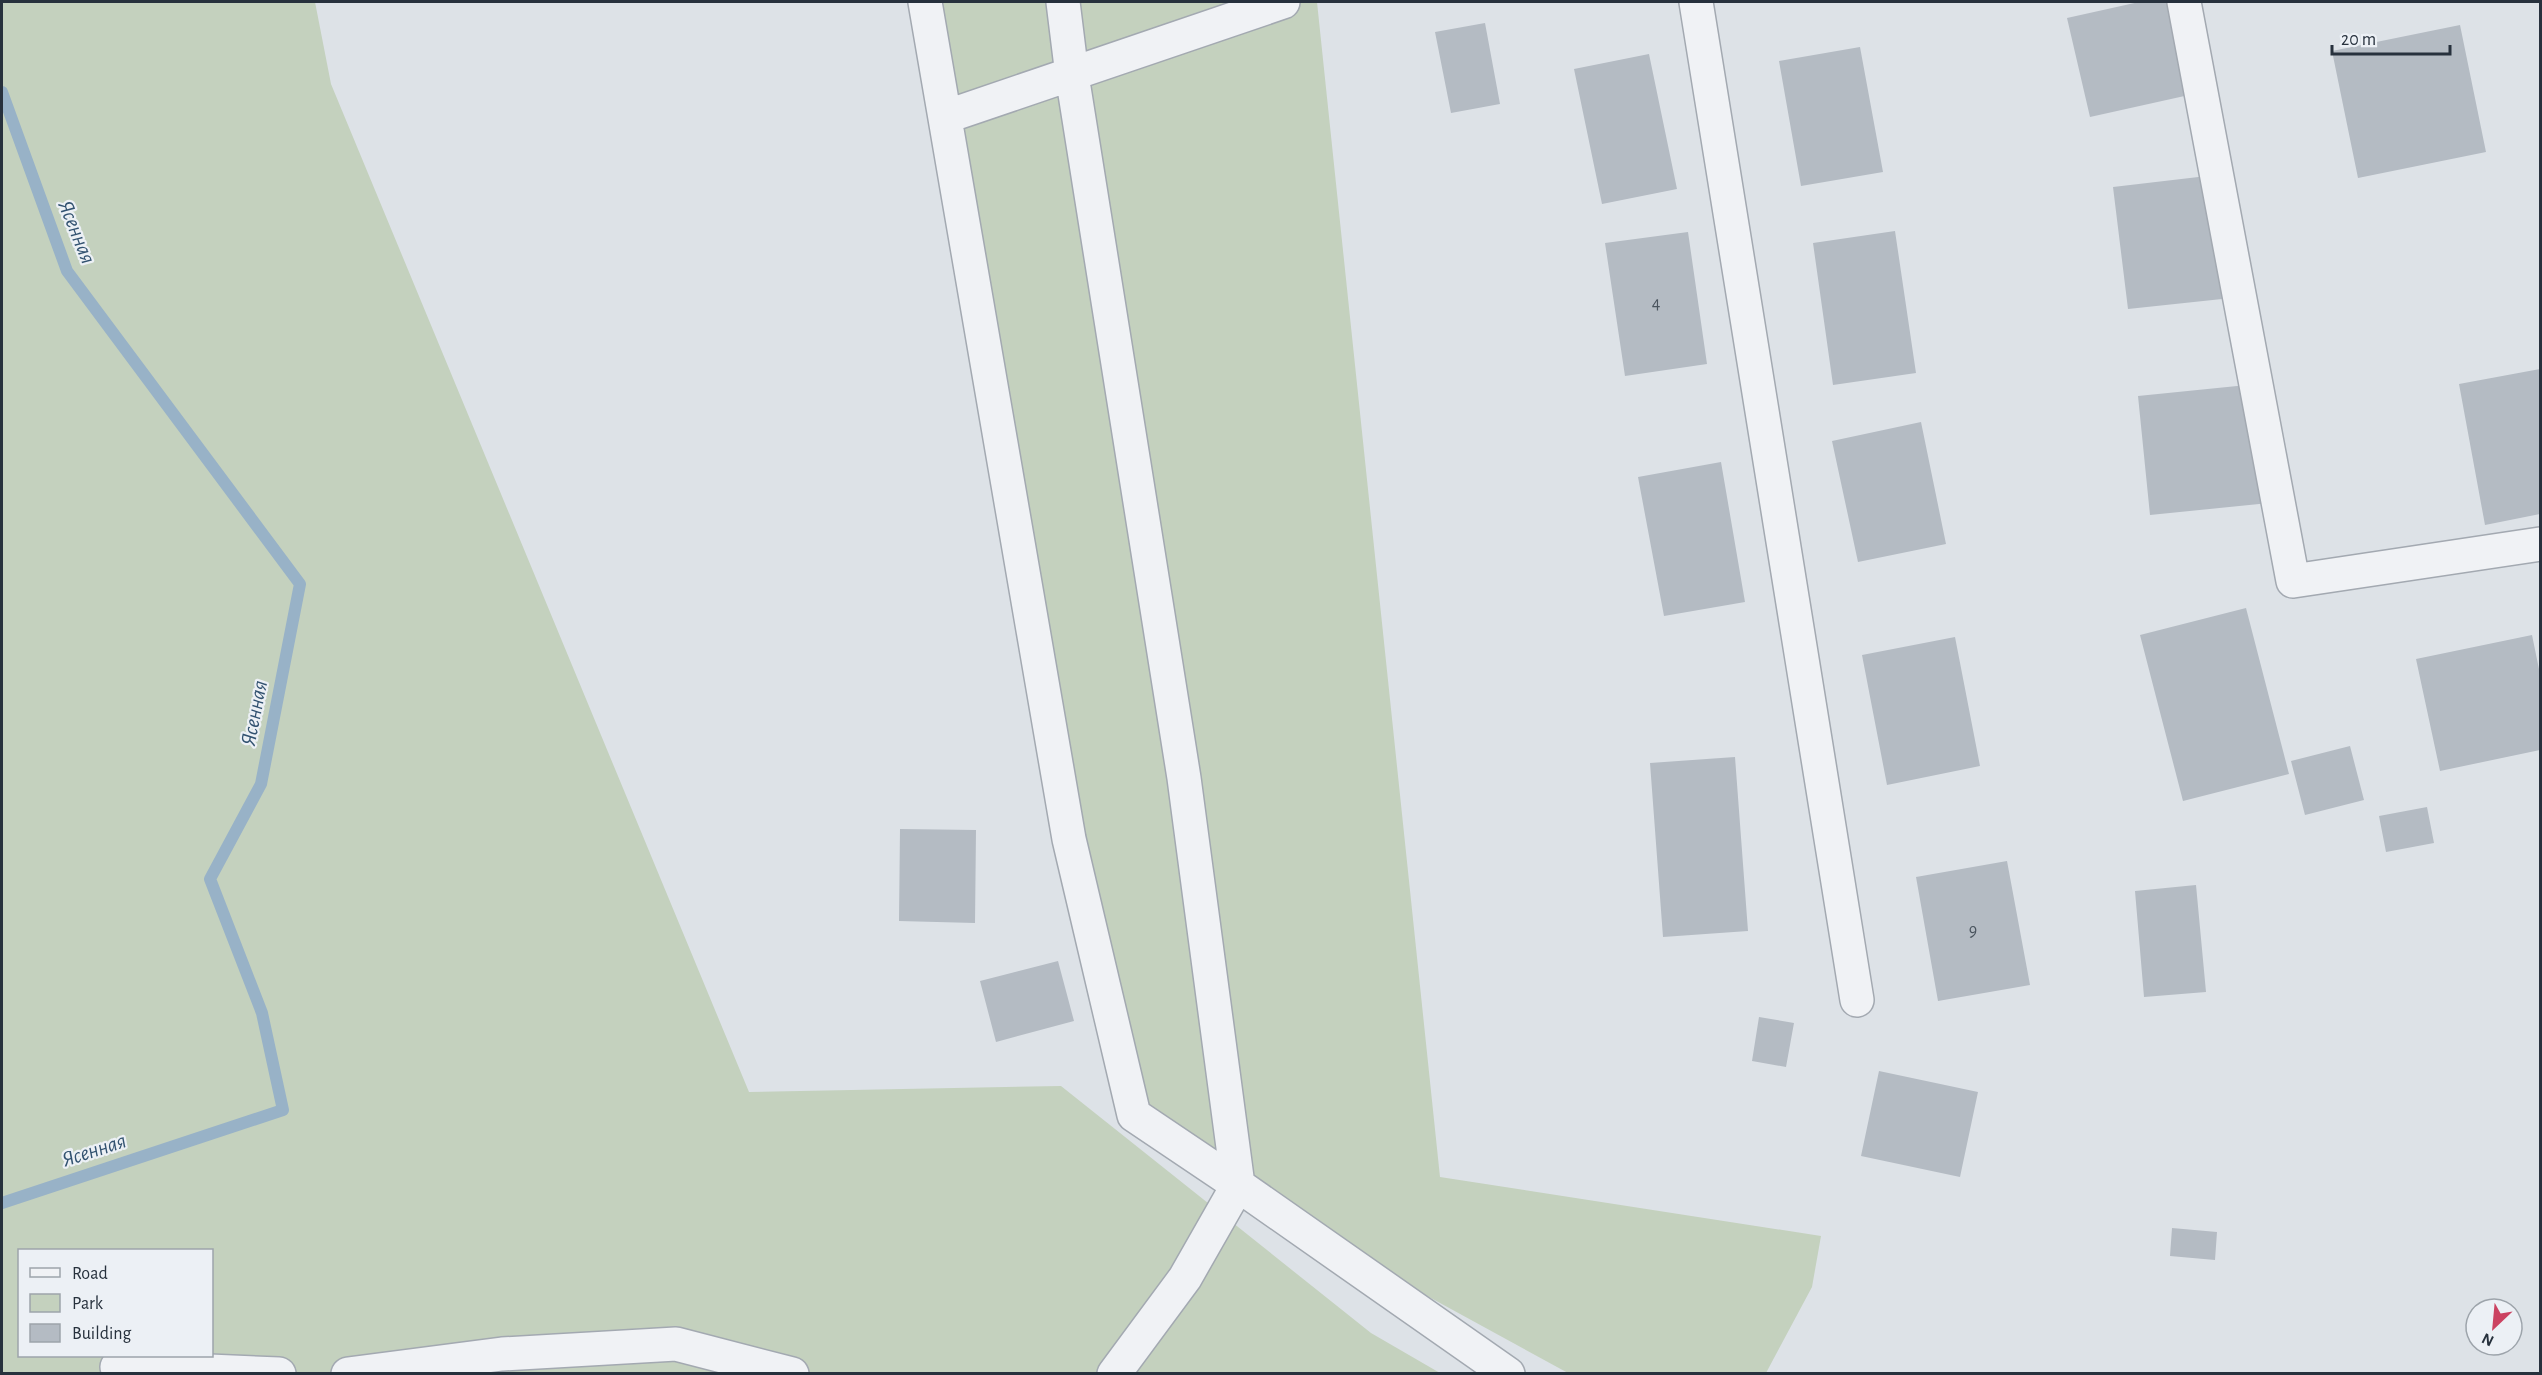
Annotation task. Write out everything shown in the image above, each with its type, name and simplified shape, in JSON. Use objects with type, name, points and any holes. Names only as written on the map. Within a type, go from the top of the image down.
[{"type":"street","points":[[925,2],[1069,839],[1134,1115],[1508,1374]]},
{"type":"street","points":[[1063,2],[1072,75],[1184,778],[1238,1185],[1185,1278],[1114,1374]]},
{"type":"street","points":[[945,117],[1283,2]]},
{"type":"street","points":[[1695,2],[1857,1000]]},
{"type":"street","points":[[2184,2],[2293,581],[2541,544]]},
{"type":"street","points":[[348,1374],[502,1354],[676,1344],[792,1374]]},
{"type":"street","points":[[117,1367],[279,1374]]},
{"type":"green space","points":[[2,2],[315,2],[331,84],[749,1092],[1061,1086],[1371,1333],[1440,1373],[2,1374]]},
{"type":"green space","points":[[932,2],[1317,2],[1440,1177],[1821,1236],[1812,1287],[1766,1373],[1568,1373],[1365,1262],[1118,1103]]},
{"type":"building","points":[[2139,2],[2177,2],[2198,93],[2090,117],[2067,18]]},
{"type":"building","points":[[1485,23],[1500,104],[1451,113],[1435,32]]},
{"type":"building","points":[[2460,25],[2486,152],[2358,178],[2332,51]]},
{"type":"building","points":[[1860,47],[1883,172],[1801,186],[1779,61]]},
{"type":"building","points":[[1649,54],[1677,189],[1602,204],[1574,69]]},
{"type":"building","points":[[2207,176],[2222,299],[2128,309],[2113,187]]},
{"type":"building","points":[[1895,231],[1916,373],[1833,385],[1813,243]]},
{"type":"building","points":[[1688,232],[1707,364],[1625,376],[1605,243]]},
{"type":"building","points":[[2540,369],[2540,514],[2485,525],[2459,384]]},
{"type":"building","points":[[2257,384],[2269,503],[2150,515],[2138,396]]},
{"type":"building","points":[[1921,422],[1946,544],[1858,562],[1832,441]]},
{"type":"building","points":[[1721,462],[1745,602],[1664,616],[1638,477]]},
{"type":"building","points":[[2246,608],[2289,774],[2183,801],[2140,635]]},
{"type":"building","points":[[2532,635],[2540,674],[2540,750],[2440,771],[2416,659]]},
{"type":"building","points":[[1955,637],[1980,766],[1887,785],[1862,655]]},
{"type":"building","points":[[2350,746],[2364,800],[2305,815],[2291,761]]},
{"type":"building","points":[[1735,757],[1748,931],[1663,937],[1650,763]]},
{"type":"building","points":[[2427,807],[2434,843],[2386,852],[2379,816]]},
{"type":"building","points":[[900,829],[976,830],[975,923],[899,921]]},
{"type":"building","points":[[2007,861],[2030,985],[1938,1001],[1916,877]]},
{"type":"building","points":[[2196,885],[2206,992],[2144,997],[2135,891]]},
{"type":"building","points":[[1058,961],[1074,1021],[996,1042],[980,981]]},
{"type":"building","points":[[1759,1017],[1794,1023],[1786,1067],[1752,1061]]},
{"type":"building","points":[[1879,1071],[1978,1092],[1960,1177],[1861,1156]]},
{"type":"building","points":[[2172,1228],[2217,1232],[2215,1260],[2170,1256]]},
{"type":"waterway","name":"Ясенная","points":[[2,92],[67,271],[300,584],[261,784],[210,879],[262,1013],[283,1110],[2,1203]]}]
